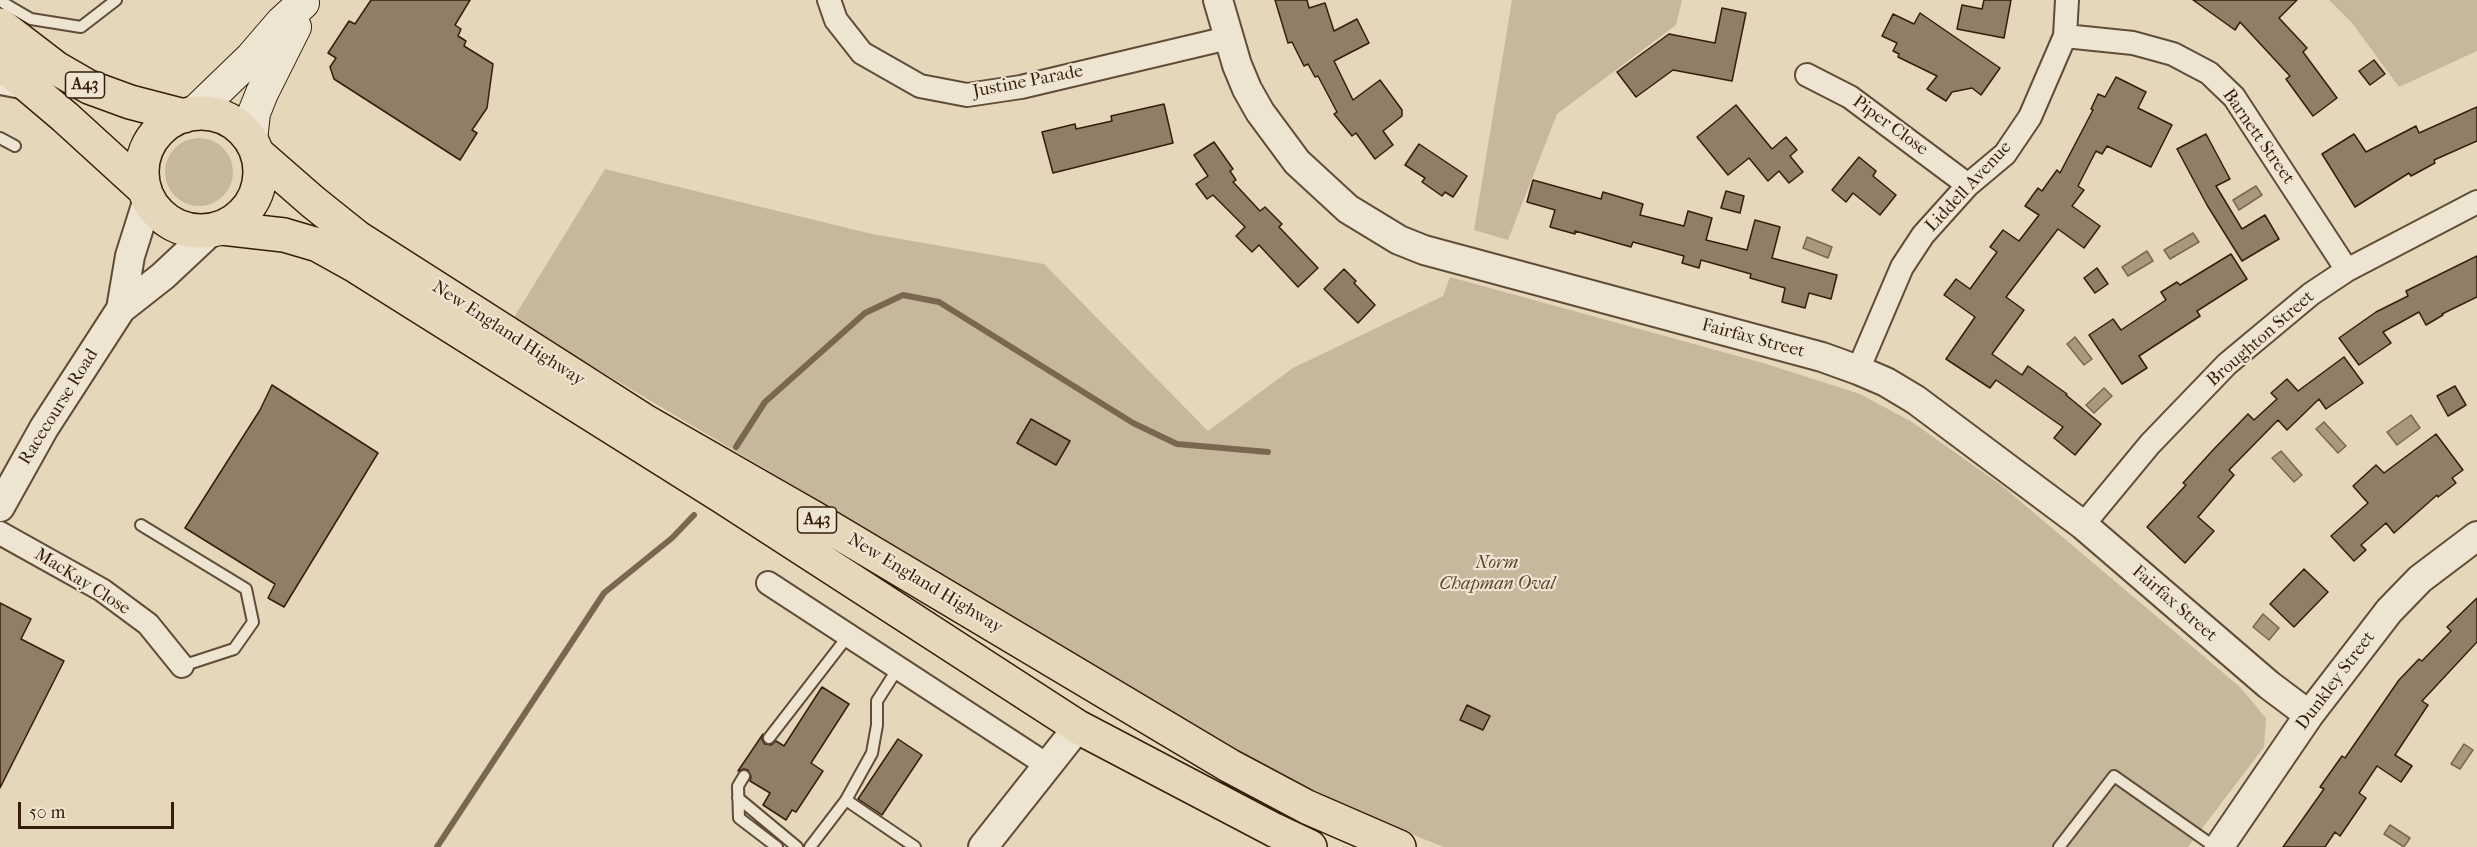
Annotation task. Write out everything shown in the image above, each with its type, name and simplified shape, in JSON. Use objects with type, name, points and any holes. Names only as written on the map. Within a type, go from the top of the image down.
[{"type":"highway","name":"A43","points":[[0,25],[56,68],[89,87],[130,102],[189,114],[223,117],[239,126],[255,147]]},
{"type":"highway","name":"A43","points":[[0,62],[146,195],[160,215],[178,227],[200,232],[217,229]]},
{"type":"highway","points":[[146,195],[142,165],[151,141],[166,124],[189,114]]},
{"type":"highway","points":[[217,229],[242,216],[255,199],[261,177],[255,147]]},
{"type":"highway","name":"New England Highway","points":[[255,147],[343,226],[410,272],[643,420],[1230,766],[1307,807],[1399,847]]},
{"type":"highway","name":"New England Highway","points":[[217,229],[284,235],[318,245],[354,265],[741,509],[1078,727],[1310,847]]},
{"type":"highway","points":[[966,609],[997,645],[1071,692],[1079,703],[1083,716],[1078,727]]},
{"type":"main road","points":[[189,114],[251,58],[282,22],[304,1]]},
{"type":"main road","points":[[255,147],[254,113],[294,29],[304,1]]},
{"type":"street","name":"Justine Parade","points":[[829,0],[836,20],[862,53],[920,86],[967,95],[1022,87],[1228,38]]},
{"type":"street","name":"Fairfax Street","points":[[1218,0],[1228,38],[1247,89],[1278,138],[1297,162],[1348,209],[1399,240],[1424,250],[1821,357],[1858,370],[1916,400],[2082,525],[2269,685],[2309,715]]},
{"type":"street","name":"Liddell Avenue","points":[[1858,370],[1902,267],[1923,235],[1968,185],[2005,154],[2030,117],[2065,36],[2067,0]]},
{"type":"street","name":"Barnett Street","points":[[2065,36],[2133,43],[2173,54],[2209,73],[2234,97],[2347,270]]},
{"type":"street","name":"Piper Close","points":[[1806,75],[1850,97],[1968,185]]},
{"type":"street","name":"Racecourse Road","points":[[121,309],[130,256],[146,195]]},
{"type":"street","name":"Broughton Street","points":[[2082,525],[2150,444],[2227,364],[2311,294],[2347,270],[2477,202]]},
{"type":"street","name":"Racecourse Road","points":[[0,507],[44,428],[121,309],[217,229]]},
{"type":"street","name":"MacKay Close","points":[[0,533],[102,590],[148,624],[182,666]]},
{"type":"street","name":"Dunkley Street","points":[[2217,847],[2309,715],[2389,611],[2420,579],[2477,536]]},
{"type":"street","points":[[768,584],[1047,765]]},
{"type":"street","points":[[983,847],[1078,727]]},
{"type":"lane","points":[[0,1],[31,19],[81,27],[116,0]]},
{"type":"lane","points":[[0,89],[42,98]]},
{"type":"lane","points":[[0,138],[15,146]]},
{"type":"lane","points":[[141,525],[246,589],[253,622],[234,649],[182,666]]},
{"type":"lane","points":[[769,738],[848,636]]},
{"type":"lane","points":[[810,847],[846,800],[872,753],[877,725],[877,701],[898,668]]},
{"type":"lane","points":[[744,776],[738,786],[739,819],[777,847]]},
{"type":"lane","points":[[2060,847],[2114,776],[2217,847]]},
{"type":"lane","points":[[738,798],[797,847]]},
{"type":"lane","points":[[846,800],[915,847]]},
{"type":"green space","points":[[1512,0],[1682,0],[1676,25],[1557,114],[1508,240],[1474,230]]},
{"type":"green space","points":[[2329,0],[2477,0],[2477,51],[2399,87],[2352,23]]},
{"type":"green space","points":[[199,138],[212,141],[223,148],[230,159],[233,172],[230,185],[223,196],[212,203],[199,206],[186,203],[175,196],[168,185],[165,172],[168,159],[175,148],[186,141]]},
{"type":"green space","name":"Norm Chapman Oval","points":[[605,169],[872,234],[1044,264],[1208,431],[1293,368],[1443,296],[1450,277],[1763,363],[1860,394],[1912,422],[2001,485],[2240,687],[2266,718],[2264,747],[2188,847],[1444,847],[1363,815],[1247,755],[513,319]]},
{"type":"shaded area","points":[[2256,186],[2262,195],[2239,210],[2233,200]]},
{"type":"shaded area","points":[[2193,233],[2199,242],[2170,259],[2164,250]]},
{"type":"shaded area","points":[[1807,237],[1832,247],[1828,258],[1803,248]]},
{"type":"shaded area","points":[[2147,251],[2153,261],[2128,276],[2122,267]]},
{"type":"shaded area","points":[[2075,337],[2092,359],[2084,365],[2067,344]]},
{"type":"shaded area","points":[[2104,388],[2112,396],[2094,413],[2086,405]]},
{"type":"shaded area","points":[[2411,415],[2420,428],[2397,445],[2387,432]]},
{"type":"shaded area","points":[[2324,422],[2346,446],[2338,453],[2316,429]]},
{"type":"shaded area","points":[[2281,451],[2302,475],[2294,482],[2272,458]]},
{"type":"shaded area","points":[[2263,614],[2279,628],[2269,640],[2253,627]]},
{"type":"shaded area","points":[[2464,744],[2473,750],[2460,769],[2451,764]]},
{"type":"shaded area","points":[[2390,825],[2410,838],[2404,847],[2384,834]]},
{"type":"building","points":[[371,0],[470,0],[455,25],[461,29],[458,36],[466,41],[464,46],[493,64],[487,108],[472,130],[477,133],[460,160],[334,79],[330,67],[336,58],[328,53],[349,21],[355,24]]},
{"type":"building","points":[[1275,0],[1307,0],[1309,8],[1325,3],[1334,31],[1357,19],[1369,43],[1334,61],[1353,100],[1380,80],[1402,110],[1402,116],[1383,131],[1393,145],[1375,159],[1356,133],[1352,136],[1334,114],[1337,112],[1318,76],[1315,77],[1308,64],[1304,66],[1292,42],[1288,43]]},
{"type":"building","points":[[1984,0],[2011,0],[2004,38],[1957,29],[1962,5],[1982,9]]},
{"type":"building","points":[[2193,0],[2297,0],[2279,18],[2307,48],[2303,52],[2337,98],[2313,116],[2286,79],[2290,76],[2240,22],[2235,30]]},
{"type":"building","points":[[1722,8],[1746,13],[1732,81],[1673,70],[1636,97],[1617,72],[1669,34],[1715,43]]},
{"type":"building","points":[[1920,13],[2000,68],[1981,95],[1972,88],[1952,92],[1946,101],[1927,89],[1937,76],[1898,57],[1899,54],[1893,51],[1897,43],[1882,36],[1893,14],[1914,24]]},
{"type":"building","points":[[2374,60],[2385,74],[2370,85],[2359,71]]},
{"type":"building","points":[[2116,77],[2146,92],[2138,108],[2172,125],[2151,167],[2107,146],[2102,154],[2096,151],[2078,186],[2084,190],[2072,206],[2100,226],[2084,248],[2058,229],[2006,297],[2024,310],[1992,354],[2022,375],[2028,366],[2067,394],[2101,424],[2075,455],[2054,438],[2063,427],[1996,380],[1990,388],[1946,359],[1975,317],[1944,295],[1956,279],[1970,289],[1997,252],[1990,247],[2003,230],[2019,241],[2039,215],[2025,206],[2038,188],[2042,191],[2057,170],[2060,173],[2093,110],[2091,109],[2098,94],[2105,97]]},
{"type":"building","points":[[1164,104],[1173,143],[1053,173],[1042,132],[1075,124],[1076,129],[1112,121],[1111,116]]},
{"type":"building","points":[[1736,105],[1772,149],[1786,137],[1797,150],[1790,156],[1803,172],[1789,183],[1779,171],[1768,181],[1749,158],[1728,175],[1697,137]]},
{"type":"building","points":[[2477,107],[2477,141],[2434,160],[2435,163],[2411,176],[2409,173],[2355,207],[2322,154],[2354,134],[2366,152],[2416,126],[2419,133]]},
{"type":"building","points":[[2206,134],[2230,179],[2216,186],[2242,229],[2265,215],[2279,239],[2242,261],[2207,205],[2177,149]]},
{"type":"building","points":[[1214,142],[1233,169],[1230,171],[1236,180],[1233,182],[1260,211],[1265,207],[1282,224],[1279,227],[1318,268],[1298,287],[1259,245],[1252,252],[1236,236],[1245,227],[1213,195],[1207,199],[1196,184],[1208,176],[1194,155]]},
{"type":"building","points":[[1419,144],[1467,176],[1453,197],[1445,192],[1442,196],[1422,182],[1425,178],[1405,165]]},
{"type":"building","points":[[1859,157],[1876,171],[1873,176],[1896,195],[1880,215],[1853,193],[1846,202],[1832,190]]},
{"type":"building","points":[[1533,180],[1601,199],[1603,192],[1643,204],[1640,215],[1684,226],[1688,211],[1712,218],[1706,240],[1747,250],[1755,220],[1780,227],[1772,258],[1837,275],[1831,299],[1809,293],[1805,308],[1782,302],[1785,288],[1750,278],[1751,274],[1701,260],[1699,268],[1682,263],[1684,256],[1633,242],[1631,247],[1575,231],[1575,234],[1550,227],[1555,210],[1527,202]]},
{"type":"building","points":[[1726,191],[1744,196],[1740,213],[1721,208]]},
{"type":"building","points":[[2231,254],[2247,279],[2197,311],[2200,316],[2139,356],[2147,368],[2122,384],[2089,335],[2113,319],[2121,330],[2166,300],[2161,292],[2177,282],[2180,285]]},
{"type":"building","points":[[2477,256],[2477,297],[2442,314],[2426,325],[2419,312],[2383,332],[2391,343],[2359,365],[2339,338],[2376,312],[2408,296],[2406,291]]},
{"type":"building","points":[[2097,268],[2108,284],[2095,293],[2084,278]]},
{"type":"building","points":[[1344,269],[1375,305],[1358,323],[1324,289]]},
{"type":"building","points":[[2344,357],[2363,383],[2326,409],[2319,399],[2287,430],[2278,420],[2229,470],[2234,475],[2198,517],[2214,531],[2185,563],[2147,527],[2186,485],[2183,483],[2248,414],[2254,420],[2277,399],[2271,393],[2287,379],[2298,391]]},
{"type":"building","points":[[272,385],[378,453],[284,607],[268,598],[275,584],[185,528],[260,410]]},
{"type":"building","points":[[2455,386],[2466,405],[2448,416],[2437,396]]},
{"type":"building","points":[[1031,419],[1070,441],[1056,465],[1017,443]]},
{"type":"building","points":[[2436,434],[2463,470],[2452,478],[2456,483],[2438,497],[2437,495],[2394,533],[2386,523],[2361,545],[2366,550],[2354,561],[2331,536],[2368,503],[2353,486],[2376,465],[2384,473]]},
{"type":"building","points":[[2304,569],[2328,592],[2294,627],[2270,604]]},
{"type":"building","points":[[2477,598],[2477,642],[2422,701],[2428,705],[2395,755],[2412,766],[2401,782],[2377,766],[2359,793],[2366,798],[2340,836],[2335,832],[2325,847],[2283,847],[2324,789],[2320,787],[2342,756],[2345,758],[2399,680],[2419,659],[2422,661],[2451,631],[2447,627]]},
{"type":"building","points":[[0,603],[31,619],[21,639],[64,661],[0,788]]},
{"type":"building","points":[[822,687],[849,704],[811,763],[823,771],[796,812],[792,810],[786,820],[763,805],[770,793],[750,781],[751,776],[748,770],[738,771],[763,734],[762,740],[765,744],[771,745],[776,741],[784,746]]},
{"type":"building","points":[[1467,705],[1490,716],[1483,730],[1460,720]]},
{"type":"building","points":[[898,739],[922,755],[882,815],[858,799]]},
{"type":"waterway","points":[[736,447],[765,402],[865,313],[903,295],[939,302],[1133,423],[1177,444],[1268,452]]},
{"type":"waterway","points":[[437,847],[604,593],[672,538],[694,515]]}]
